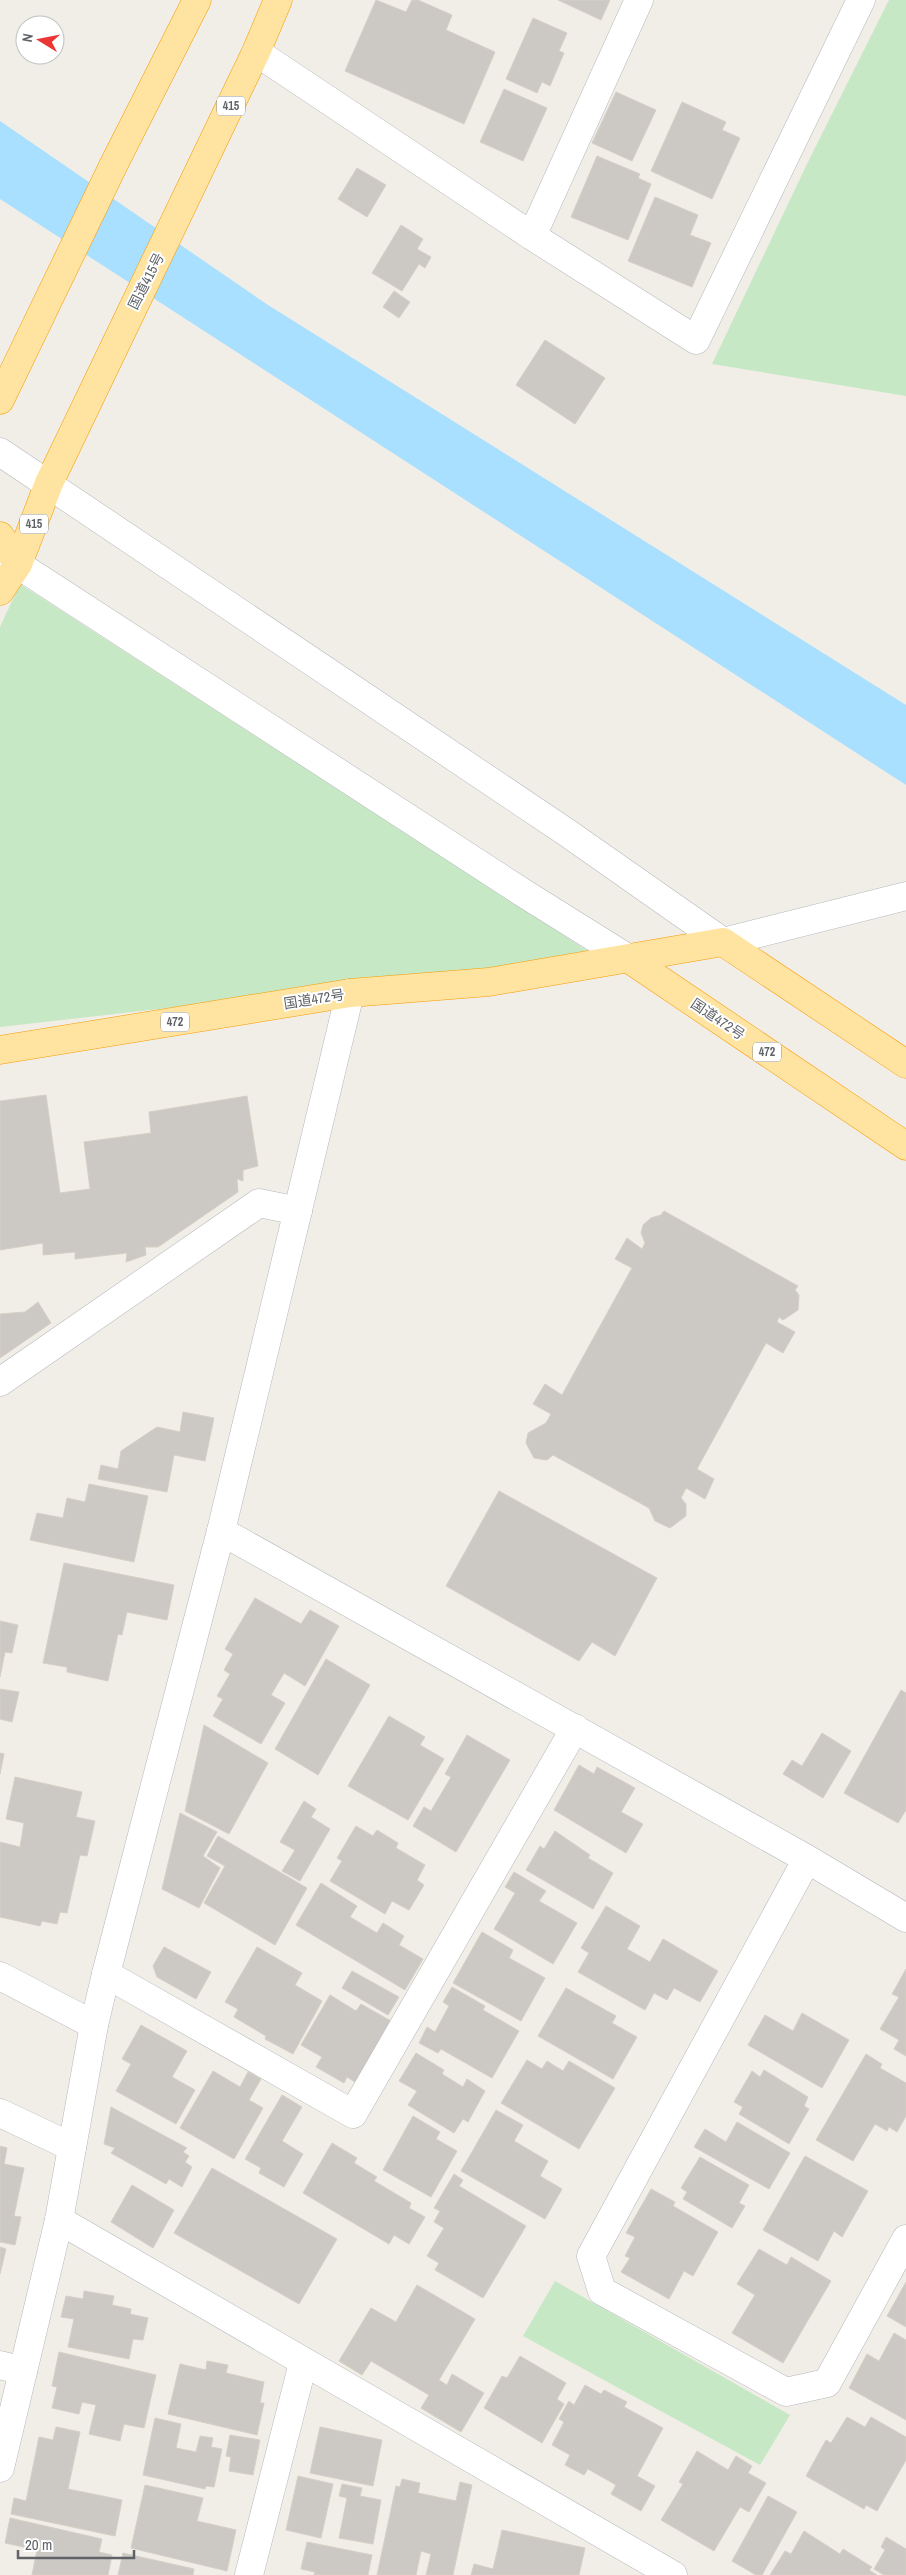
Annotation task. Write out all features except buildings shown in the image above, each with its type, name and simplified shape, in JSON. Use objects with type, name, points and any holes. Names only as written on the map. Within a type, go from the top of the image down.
[{"type":"highway","points":[[0,400],[114,164],[198,0]]},
{"type":"highway","name":"国道415号","points":[[0,591],[9,558],[49,483],[256,52],[278,0]]},
{"type":"highway","name":"415","points":[[0,536],[9,558]]},
{"type":"highway","points":[[723,942],[906,1064]]},
{"type":"highway","name":"国道472号","points":[[0,1050],[350,993],[489,982],[723,942]]},
{"type":"highway","name":"国道472号","points":[[629,959],[906,1146]]},
{"type":"street","points":[[532,236],[639,0]]},
{"type":"street","points":[[256,52],[532,236],[696,340],[861,0]]},
{"type":"street","points":[[0,452],[49,483],[566,832],[723,942],[906,896]]},
{"type":"street","points":[[9,558],[516,889],[629,959]]},
{"type":"street","points":[[0,2468],[12,2368],[59,2220],[94,2025],[106,1974],[221,1531],[350,993]]},
{"type":"street","points":[[0,1382],[259,1203],[298,1210]]},
{"type":"street","points":[[221,1531],[807,1859],[906,1918]]},
{"type":"street","points":[[106,1974],[353,2114],[575,1728]]},
{"type":"street","points":[[807,1859],[592,2256],[602,2291],[786,2392],[827,2383],[906,2239]]},
{"type":"street","points":[[0,1976],[94,2025]]},
{"type":"street","points":[[0,2113],[72,2146]]},
{"type":"street","points":[[59,2220],[659,2571]]},
{"type":"street","points":[[248,2575],[303,2363]]},
{"type":"green space","points":[[889,0],[906,0],[906,396],[712,364],[807,164]]},
{"type":"green space","points":[[20,584],[600,959],[0,1027],[0,627]]},
{"type":"green space","points":[[555,2281],[790,2415],[760,2465],[523,2336]]},
{"type":"water","points":[[0,121],[268,305],[906,705],[906,785],[0,199]]}]
